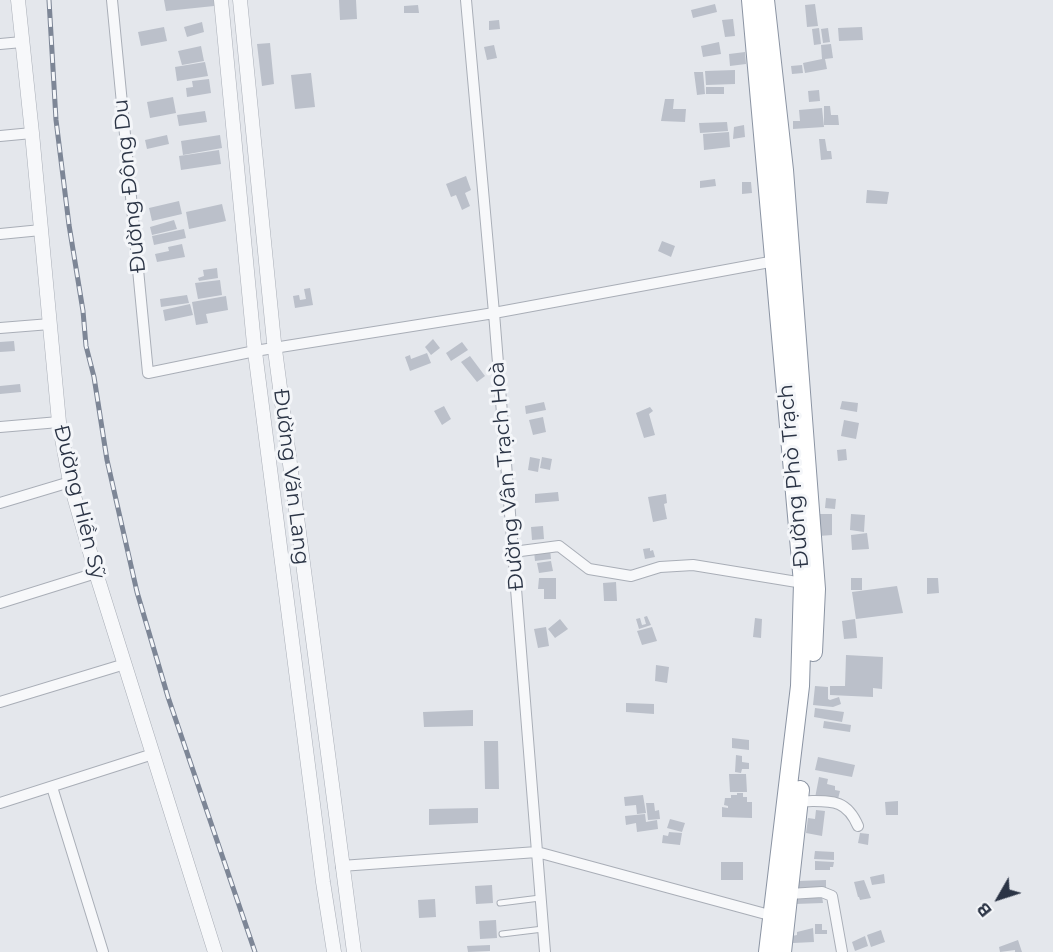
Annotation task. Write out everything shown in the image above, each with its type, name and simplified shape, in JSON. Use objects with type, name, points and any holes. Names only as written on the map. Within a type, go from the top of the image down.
[{"type":"highway","name":"Đường Phò Trạch","points":[[757,0],[775,170],[799,456],[803,583],[800,686],[779,918],[782,952]]},
{"type":"highway","name":"Đường Phò Trạch","points":[[768,952],[789,894],[811,692],[816,589],[775,261],[775,170]]},
{"type":"street","name":"Đường Hiền Sỹ","points":[[18,0],[59,422],[70,482],[96,573],[215,952]]},
{"type":"street","name":"Đường Đông Du","points":[[111,0],[148,373],[255,351]]},
{"type":"street","name":"Đường Văn Lang","points":[[221,0],[255,351],[334,952]]},
{"type":"street","name":"Đường Văn Lang","points":[[240,0],[275,350],[354,952]]},
{"type":"street","name":"Đường Vân Trạch Hoà","points":[[465,0],[494,313],[545,952]]},
{"type":"street","points":[[0,44],[22,42]]},
{"type":"street","points":[[0,136],[32,133]]},
{"type":"street","points":[[0,234],[41,230]]},
{"type":"street","points":[[255,351],[275,350],[494,313],[775,261]]},
{"type":"street","points":[[0,328],[50,324]]},
{"type":"street","points":[[0,428],[59,422]]},
{"type":"street","points":[[0,502],[70,482]]},
{"type":"street","points":[[513,552],[560,546],[589,569],[631,576],[660,567],[693,565],[803,583]]},
{"type":"street","points":[[0,603],[96,573]]},
{"type":"street","points":[[0,702],[125,664]]},
{"type":"street","points":[[0,803],[153,754]]},
{"type":"street","points":[[52,787],[103,952]]},
{"type":"street","points":[[799,801],[827,802],[844,806],[851,812],[858,826]]},
{"type":"street","points":[[341,866],[537,852],[779,918]]},
{"type":"street","points":[[789,894],[822,892],[832,896],[842,952]]},
{"type":"lane","points":[[500,903],[541,898]]},
{"type":"lane","points":[[502,934],[543,929]]},
{"type":"building","points":[[164,0],[214,0],[214,6],[166,11]]},
{"type":"building","points":[[339,0],[356,0],[357,19],[340,20]]},
{"type":"building","points":[[715,4],[717,12],[693,18],[691,10]]},
{"type":"building","points":[[815,4],[818,26],[807,27],[805,5]]},
{"type":"building","points":[[418,5],[419,13],[404,13],[404,6]]},
{"type":"building","points":[[733,19],[735,36],[725,37],[722,20]]},
{"type":"building","points":[[499,20],[500,29],[489,30],[489,21]]},
{"type":"building","points":[[202,22],[204,32],[187,37],[184,27]]},
{"type":"building","points":[[164,27],[167,41],[141,46],[138,32]]},
{"type":"building","points":[[862,27],[863,40],[839,41],[838,28]]},
{"type":"building","points":[[819,28],[821,44],[814,45],[812,29]]},
{"type":"building","points":[[828,28],[830,42],[823,43],[821,29]]},
{"type":"building","points":[[719,42],[721,54],[703,57],[701,46]]},
{"type":"building","points":[[270,43],[274,84],[262,86],[257,44]]},
{"type":"building","points":[[831,44],[833,58],[825,59],[827,69],[805,73],[803,63],[822,59],[821,45]]},
{"type":"building","points":[[494,45],[497,58],[487,60],[484,47]]},
{"type":"building","points":[[201,46],[204,61],[182,65],[178,51]]},
{"type":"building","points":[[745,52],[746,64],[730,66],[729,54]]},
{"type":"building","points":[[205,62],[208,76],[177,81],[175,67]]},
{"type":"building","points":[[802,65],[803,73],[792,74],[791,66]]},
{"type":"building","points":[[735,70],[735,84],[706,85],[705,71]]},
{"type":"building","points":[[694,72],[703,72],[705,94],[697,95]]},
{"type":"building","points":[[311,73],[315,107],[295,109],[291,75]]},
{"type":"building","points":[[209,79],[211,93],[187,97],[186,88],[193,87],[192,81]]},
{"type":"building","points":[[706,87],[724,87],[724,94],[706,94]]},
{"type":"building","points":[[819,90],[820,101],[809,102],[808,91]]},
{"type":"building","points":[[173,97],[176,113],[150,118],[147,102]]},
{"type":"building","points":[[665,99],[674,99],[673,109],[686,109],[685,122],[661,121]]},
{"type":"building","points":[[824,106],[830,106],[831,115],[838,115],[839,125],[824,125]]},
{"type":"building","points":[[822,108],[824,127],[793,129],[793,121],[800,121],[799,110]]},
{"type":"building","points":[[205,111],[207,122],[179,126],[177,115]]},
{"type":"building","points":[[727,122],[728,131],[700,133],[699,123]]},
{"type":"building","points":[[744,125],[745,137],[733,139],[734,127]]},
{"type":"building","points":[[729,132],[730,147],[704,150],[703,134]]},
{"type":"building","points":[[167,135],[169,144],[147,149],[145,140]]},
{"type":"building","points":[[220,135],[222,148],[183,155],[181,141]]},
{"type":"building","points":[[819,139],[825,139],[827,151],[831,151],[832,159],[821,160]]},
{"type":"building","points":[[219,150],[221,164],[181,170],[179,156]]},
{"type":"building","points":[[466,176],[471,190],[465,193],[470,206],[462,210],[456,195],[451,197],[446,184]]},
{"type":"building","points":[[715,179],[716,186],[700,188],[700,181]]},
{"type":"building","points":[[742,182],[751,182],[752,193],[742,194]]},
{"type":"building","points":[[867,190],[889,192],[887,204],[866,203]]},
{"type":"building","points":[[179,201],[182,214],[152,221],[149,208]]},
{"type":"building","points":[[222,204],[226,221],[189,229],[186,212]]},
{"type":"building","points":[[174,220],[177,229],[152,235],[150,227]]},
{"type":"building","points":[[184,229],[186,238],[154,245],[152,236]]},
{"type":"building","points":[[662,241],[675,246],[671,257],[658,251]]},
{"type":"building","points":[[182,244],[185,257],[157,262],[155,254],[169,251],[168,247]]},
{"type":"building","points":[[217,268],[218,278],[199,281],[198,278],[204,276],[203,270]]},
{"type":"building","points":[[220,280],[222,295],[198,299],[195,283]]},
{"type":"building","points":[[310,288],[313,305],[295,308],[293,296],[299,295],[300,300],[306,299],[304,289]]},
{"type":"building","points":[[187,295],[189,303],[161,307],[160,299]]},
{"type":"building","points":[[226,296],[228,310],[206,314],[208,323],[196,325],[192,302]]},
{"type":"building","points":[[190,304],[193,315],[165,321],[163,310]]},
{"type":"building","points":[[433,339],[440,348],[431,355],[425,347]]},
{"type":"building","points":[[14,341],[15,351],[0,352],[0,342]]},
{"type":"building","points":[[462,342],[468,350],[451,361],[446,353]]},
{"type":"building","points":[[427,353],[431,363],[410,371],[405,357],[410,355],[411,359]]},
{"type":"building","points":[[470,356],[485,376],[477,382],[461,362]]},
{"type":"building","points":[[20,384],[21,392],[0,394],[0,386]]},
{"type":"building","points":[[842,401],[858,403],[857,412],[840,409]]},
{"type":"building","points":[[544,402],[546,410],[526,414],[525,406]]},
{"type":"building","points":[[444,406],[451,419],[442,425],[434,411]]},
{"type":"building","points":[[650,407],[653,411],[649,414],[655,435],[644,438],[636,413]]},
{"type":"building","points":[[543,417],[546,432],[533,435],[529,420]]},
{"type":"building","points":[[844,420],[859,423],[856,439],[841,436]]},
{"type":"building","points":[[846,449],[847,460],[838,461],[837,450]]},
{"type":"building","points":[[530,457],[540,459],[538,472],[528,470]]},
{"type":"building","points":[[542,457],[552,459],[550,470],[540,468]]},
{"type":"building","points":[[558,492],[559,501],[535,503],[535,494]]},
{"type":"building","points":[[666,494],[667,503],[664,504],[667,519],[653,522],[648,497]]},
{"type":"building","points":[[826,498],[836,499],[835,509],[825,508]]},
{"type":"building","points":[[819,514],[832,514],[832,535],[819,536]]},
{"type":"building","points":[[851,514],[865,515],[864,532],[850,530]]},
{"type":"building","points":[[543,526],[544,539],[532,540],[531,527]]},
{"type":"building","points":[[867,533],[869,549],[852,550],[851,535]]},
{"type":"building","points":[[650,548],[655,557],[645,559],[643,549]]},
{"type":"building","points":[[550,549],[551,559],[535,561],[534,551]]},
{"type":"building","points":[[551,561],[553,571],[539,573],[537,563]]},
{"type":"building","points":[[539,578],[556,578],[556,599],[544,599],[544,589],[538,589]]},
{"type":"building","points":[[851,578],[862,578],[862,590],[851,590]]},
{"type":"building","points":[[927,578],[938,578],[939,593],[927,594]]},
{"type":"building","points":[[616,582],[617,601],[604,601],[603,583]]},
{"type":"building","points":[[897,586],[903,613],[856,619],[852,592]]},
{"type":"building","points":[[647,616],[651,625],[639,629],[636,619],[640,618],[642,625],[646,624],[644,617]]},
{"type":"building","points":[[755,618],[762,619],[761,638],[753,637]]},
{"type":"building","points":[[560,619],[568,629],[555,638],[548,629]]},
{"type":"building","points":[[855,619],[857,638],[844,639],[842,621]]},
{"type":"building","points":[[546,627],[549,646],[538,648],[534,629]]},
{"type":"building","points":[[652,627],[657,641],[642,645],[637,631]]},
{"type":"building","points":[[846,655],[883,657],[882,689],[873,688],[873,697],[830,695],[830,686],[845,686]]},
{"type":"building","points":[[656,665],[669,667],[667,683],[655,681]]},
{"type":"building","points":[[815,686],[828,687],[828,699],[839,697],[841,704],[833,707],[813,705]]},
{"type":"building","points":[[626,703],[654,704],[654,714],[626,712]]},
{"type":"building","points":[[815,708],[844,712],[842,722],[814,717]]},
{"type":"building","points":[[473,710],[473,726],[424,727],[423,712]]},
{"type":"building","points":[[824,721],[851,725],[850,732],[823,728]]},
{"type":"building","points":[[732,738],[749,740],[749,750],[732,748]]},
{"type":"building","points":[[484,741],[498,741],[499,789],[485,789]]},
{"type":"building","points":[[736,755],[742,756],[742,762],[749,763],[749,769],[742,769],[741,773],[735,772]]},
{"type":"building","points":[[818,757],[855,765],[852,777],[815,770]]},
{"type":"building","points":[[729,774],[746,774],[747,792],[730,792]]},
{"type":"building","points":[[819,777],[828,779],[827,784],[835,786],[835,790],[840,791],[838,799],[815,798]]},
{"type":"building","points":[[737,793],[743,793],[743,797],[747,797],[747,802],[752,802],[752,818],[722,817],[722,807],[728,808],[724,805],[725,798],[731,798],[731,795],[737,795]]},
{"type":"building","points":[[643,795],[646,813],[637,814],[636,805],[625,806],[624,797]]},
{"type":"building","points":[[898,801],[898,815],[886,815],[885,802]]},
{"type":"building","points":[[646,803],[654,803],[655,811],[659,810],[660,819],[648,820]]},
{"type":"building","points":[[478,808],[478,823],[429,825],[429,809]]},
{"type":"building","points":[[816,810],[825,811],[822,836],[806,833],[808,818],[815,819]]},
{"type":"building","points":[[645,814],[646,822],[657,820],[658,829],[637,832],[636,823],[626,825],[625,816]]},
{"type":"building","points":[[670,819],[685,823],[682,832],[667,828]]},
{"type":"building","points":[[669,832],[682,833],[680,845],[662,843],[663,835],[668,836]]},
{"type":"building","points":[[860,833],[869,834],[868,845],[858,843]]},
{"type":"building","points":[[815,851],[834,852],[834,860],[814,859]]},
{"type":"building","points":[[815,861],[834,862],[830,870],[815,870]]},
{"type":"building","points":[[721,862],[743,862],[743,880],[721,880]]},
{"type":"building","points":[[884,874],[885,883],[872,885],[870,877]]},
{"type":"building","points":[[826,880],[826,888],[798,889],[798,881]]},
{"type":"building","points":[[864,880],[871,898],[860,900],[854,882]]},
{"type":"building","points":[[492,885],[493,903],[476,904],[475,886]]},
{"type":"building","points":[[822,896],[823,903],[795,904],[795,898]]},
{"type":"building","points":[[435,899],[436,917],[419,918],[418,900]]},
{"type":"building","points":[[496,920],[497,938],[480,939],[479,921]]},
{"type":"building","points":[[815,924],[822,924],[822,930],[827,930],[827,934],[815,934]]},
{"type":"building","points":[[813,928],[814,942],[793,943],[792,936],[797,935],[797,932]]},
{"type":"building","points":[[881,930],[885,942],[871,947],[867,935]]},
{"type":"building","points":[[865,936],[868,946],[855,951],[852,942]]},
{"type":"building","points":[[1018,940],[1022,952],[1015,952],[1015,950],[1000,952],[999,947]]},
{"type":"building","points":[[490,945],[490,951],[468,952],[467,946]]},
{"type":"railway","points":[[49,0],[56,120],[69,225],[83,311],[86,346],[94,377],[107,460],[137,592],[168,697],[255,952]]}]
